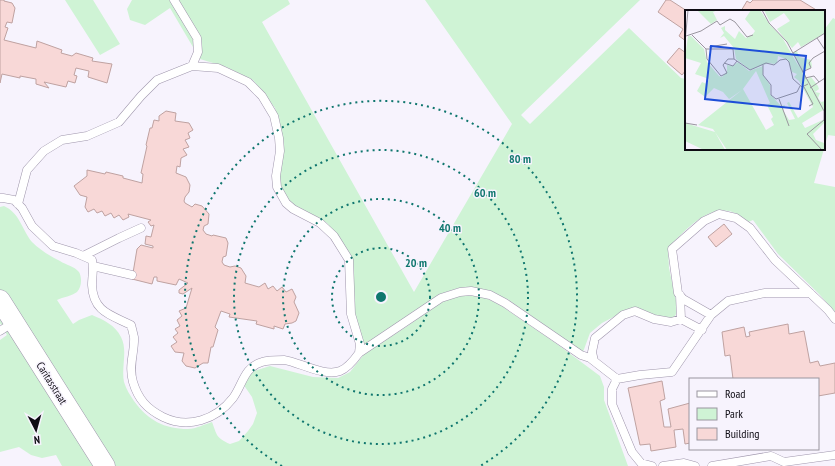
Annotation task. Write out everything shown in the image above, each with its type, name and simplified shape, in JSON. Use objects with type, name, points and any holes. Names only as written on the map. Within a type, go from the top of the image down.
[{"type":"street","name":"Caritasstraat","points":[[0,300],[7,327],[104,466]]},
{"type":"lane","points":[[174,0],[196,38],[198,52],[192,66]]},
{"type":"lane","points":[[18,204],[27,170],[44,151],[62,140],[87,136],[119,122],[156,80],[192,66],[218,68],[248,82],[262,96],[274,116],[279,138],[280,151],[276,176],[277,186],[286,203],[293,209],[320,223],[334,236],[349,260],[351,314],[360,344],[359,353]]},
{"type":"lane","points":[[0,198],[14,200],[22,208],[32,226],[52,246],[92,260],[92,287],[96,302],[105,314],[131,325],[134,337],[130,370],[139,398],[152,411],[169,420],[186,423],[204,420],[219,412],[233,398],[248,370],[263,362],[284,360],[306,368],[326,372],[339,372],[349,365],[359,353],[441,298],[460,292],[472,291],[490,296],[505,303],[581,355],[590,358],[617,379],[672,372],[711,315],[728,300],[765,293],[810,293]]},
{"type":"lane","points":[[711,315],[683,299],[678,293],[672,249],[704,221],[719,214],[736,218],[750,228],[775,260],[828,310],[835,319]]},
{"type":"lane","points":[[83,256],[141,228]]},
{"type":"lane","points":[[93,266],[132,275]]},
{"type":"lane","points":[[680,295],[681,319]]},
{"type":"lane","points":[[594,361],[592,352],[595,338],[623,315],[635,312],[654,319],[671,322],[681,319],[702,330]]},
{"type":"lane","points":[[617,379],[612,389],[612,404],[632,452],[641,463],[652,466]]},
{"type":"lane","points":[[712,466],[771,456],[784,462],[835,455]]},
{"type":"lane","points":[[663,466],[684,463],[695,466]]},
{"type":"green space","points":[[65,0],[93,0],[120,44],[100,55]]},
{"type":"green space","points":[[132,0],[288,0],[290,4],[262,22],[414,292],[512,124],[425,0],[640,0],[521,115],[530,124],[629,28],[681,78],[685,79],[685,150],[824,150],[814,183],[835,187],[835,312],[819,294],[778,254],[753,220],[746,223],[737,214],[727,211],[717,211],[698,220],[668,248],[669,268],[678,310],[675,316],[671,319],[621,313],[602,323],[590,333],[583,352],[507,299],[458,288],[444,293],[365,345],[362,342],[353,309],[353,289],[338,236],[327,223],[292,206],[286,198],[279,183],[279,124],[275,108],[253,80],[226,67],[200,59],[170,8],[145,25],[130,20],[127,9]]},
{"type":"green space","points":[[833,18],[835,19],[835,136],[828,135],[825,145],[825,29]]},
{"type":"green space","points":[[4,206],[14,213],[35,245],[49,255],[79,272],[81,282],[79,290],[73,295],[57,300],[73,324],[92,315],[105,321],[116,329],[123,342],[123,377],[127,390],[139,408],[151,418],[164,425],[179,429],[191,429],[212,422],[219,438],[230,444],[239,441],[253,424],[257,413],[252,397],[243,384],[254,371],[270,366],[313,377],[338,378],[350,372],[365,353],[406,327],[445,299],[466,295],[484,297],[500,305],[600,376],[604,387],[604,400],[628,466],[62,466],[56,455],[42,458],[31,455],[19,447],[0,452],[0,340],[7,335],[0,323],[0,207]]},
{"type":"building","points":[[0,0],[12,3],[15,8],[12,23],[7,22],[5,27],[8,28],[4,40],[36,48],[37,41],[62,50],[61,53],[72,56],[76,53],[93,58],[92,61],[112,64],[107,83],[88,77],[89,71],[76,68],[74,75],[77,76],[75,83],[68,81],[66,87],[44,82],[49,88],[36,84],[36,79],[20,76],[20,78],[2,74],[0,83]]},
{"type":"building","points":[[666,0],[670,0],[685,10],[685,40],[679,36],[683,29],[658,12]]},
{"type":"building","points":[[753,0],[800,0],[816,10],[742,10],[747,1],[750,3]]},
{"type":"building","points":[[679,48],[685,52],[685,71],[682,75],[667,62]]},
{"type":"building","points":[[166,111],[176,113],[175,121],[189,123],[193,130],[188,133],[190,138],[185,140],[189,147],[183,149],[187,155],[181,158],[180,167],[177,166],[176,173],[186,177],[190,185],[189,192],[185,197],[185,203],[192,207],[195,204],[202,206],[209,214],[208,224],[204,226],[203,230],[206,234],[226,238],[228,243],[226,256],[223,257],[222,262],[224,265],[230,267],[235,266],[241,268],[246,276],[245,283],[259,287],[265,283],[268,289],[273,286],[277,291],[282,287],[286,292],[292,289],[296,297],[294,302],[299,313],[296,321],[285,324],[283,329],[274,326],[274,329],[256,324],[257,321],[229,317],[230,314],[221,311],[215,327],[218,330],[213,347],[211,347],[208,363],[203,363],[195,368],[186,366],[182,361],[184,353],[175,352],[171,346],[177,342],[173,337],[178,333],[175,329],[180,326],[177,320],[182,316],[179,311],[186,308],[192,288],[183,294],[179,293],[179,290],[188,283],[179,279],[176,285],[157,281],[157,277],[154,277],[152,284],[132,279],[137,249],[141,245],[153,248],[153,246],[145,244],[146,236],[151,237],[154,225],[151,226],[148,222],[151,220],[128,214],[129,217],[123,220],[119,215],[114,218],[111,213],[105,216],[102,211],[97,213],[94,209],[88,212],[85,207],[87,197],[80,195],[74,186],[87,176],[87,170],[123,176],[123,178],[142,183],[143,174],[141,173],[150,128],[152,128],[154,120],[159,121],[159,116]]},
{"type":"building","points":[[724,224],[732,234],[716,247],[708,237]]},
{"type":"building","points":[[788,324],[789,334],[804,331],[810,363],[818,361],[820,366],[835,363],[835,393],[819,396],[819,378],[733,378],[730,355],[725,356],[722,332],[744,327],[746,337],[750,336],[749,332]]},
{"type":"building","points":[[662,381],[665,399],[660,401],[664,427],[671,427],[668,409],[689,403],[689,443],[685,444],[683,429],[674,430],[676,447],[651,451],[650,444],[640,445],[628,388]]}]
